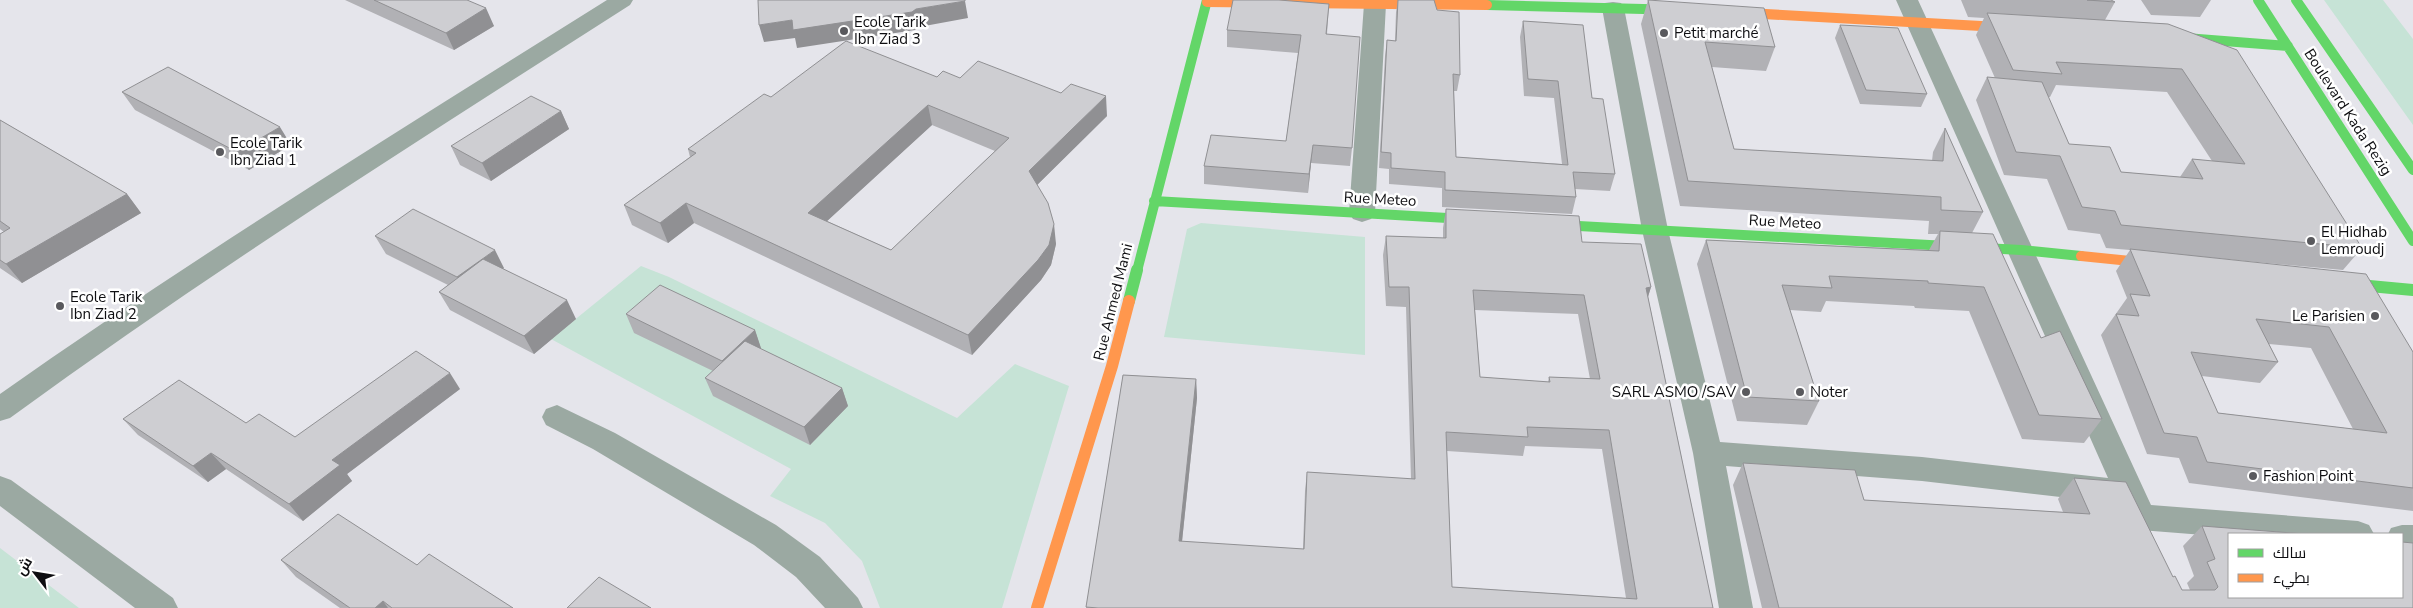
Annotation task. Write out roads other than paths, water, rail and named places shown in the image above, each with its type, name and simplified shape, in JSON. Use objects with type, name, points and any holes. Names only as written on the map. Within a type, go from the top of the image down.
[{"type":"street","points":[[0,410],[111,330],[298,206],[622,0]]},
{"type":"street","name":"Boulevard Kada Rezig","points":[[2258,0],[2413,240]]},
{"type":"street","name":"Boulevard Kada Rezig","points":[[2296,0],[2413,170]]},
{"type":"street","points":[[1207,1],[1375,4],[1484,2],[1692,11]]},
{"type":"street","name":"Rue Ahmed Mami","points":[[1038,608],[1080,464],[1112,366],[1207,1]]},
{"type":"street","points":[[1362,213],[1375,4]]},
{"type":"street","points":[[1613,8],[1655,230],[1708,453],[1736,608]]},
{"type":"street","points":[[1712,11],[1912,11],[2025,28]]},
{"type":"street","points":[[1912,11],[2140,517]]},
{"type":"street","points":[[2164,37],[2288,46]]},
{"type":"street","name":"Rue Meteo","points":[[1154,201],[1498,221]]},
{"type":"street","name":"Rue Meteo","points":[[1528,223],[2021,250],[2170,266]]},
{"type":"street","points":[[2330,282],[2413,290]]},
{"type":"street","points":[[557,417],[604,441],[765,535],[808,567],[846,608]]},
{"type":"street","points":[[1708,453],[1922,469],[2140,517],[2345,533]]},
{"type":"street","points":[[0,489],[161,608]]},
{"type":"place","name":"Ecole Tarik Ibn Ziad 3","points":[[844,31]]},
{"type":"place","name":"Petit marché","points":[[1664,33]]},
{"type":"place","name":"Ecole Tarik Ibn Ziad 1","points":[[220,152]]},
{"type":"place","name":"El Hidhab Lemroudj","points":[[2311,241]]},
{"type":"place","name":"Ecole Tarik Ibn Ziad 2","points":[[60,306]]},
{"type":"place","name":"Le Parisien","points":[[2375,316]]},
{"type":"place","name":"SARL ASMO /SAV","points":[[1746,392]]},
{"type":"place","name":"Noter","points":[[1800,392]]},
{"type":"place","name":"Fashion Point","points":[[2253,476]]}]
